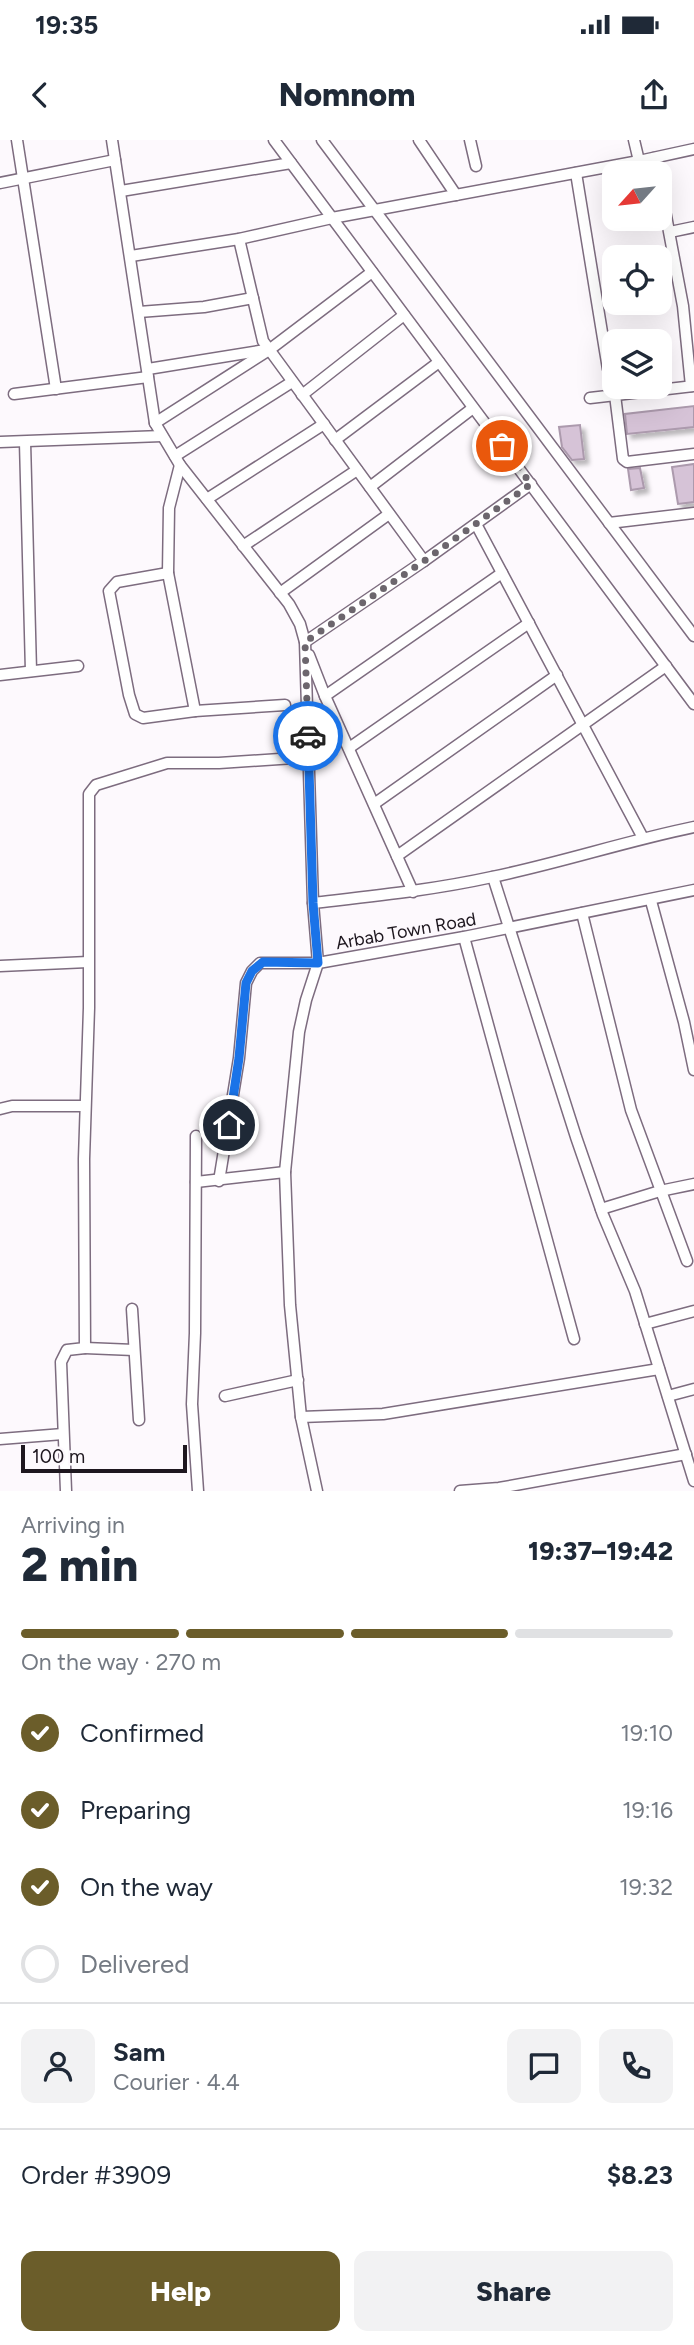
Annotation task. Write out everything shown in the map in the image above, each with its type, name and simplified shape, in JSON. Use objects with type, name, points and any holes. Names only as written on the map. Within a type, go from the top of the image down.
[{"type":"street","points":[[17,140],[56,389]]},
{"type":"street","points":[[112,140],[155,423],[177,460],[280,593],[300,624],[324,696],[414,892]]},
{"type":"street","points":[[274,140],[694,704]]},
{"type":"street","points":[[322,140],[694,636]]},
{"type":"street","points":[[419,140],[456,195]]},
{"type":"street","points":[[470,140],[476,166]]},
{"type":"street","points":[[634,140],[639,161],[694,149]]},
{"type":"street","points":[[0,183],[116,160]]},
{"type":"street","points":[[121,191],[291,163]]},
{"type":"street","points":[[131,256],[239,239],[332,218],[602,168]]},
{"type":"street","points":[[576,173],[602,332]]},
{"type":"street","points":[[672,388],[692,386],[689,306],[670,232],[694,227]]},
{"type":"street","points":[[239,239],[263,341],[424,561]]},
{"type":"street","points":[[155,423],[269,350],[372,272]]},
{"type":"street","points":[[139,312],[204,307],[253,298]]},
{"type":"street","points":[[302,395],[404,315]]},
{"type":"street","points":[[14,394],[56,389],[269,350]]},
{"type":"street","points":[[335,440],[439,362]]},
{"type":"street","points":[[195,711],[168,573],[169,508],[177,460],[292,382]]},
{"type":"street","points":[[590,398],[602,397]]},
{"type":"street","points":[[616,399],[623,459],[627,462],[694,454]]},
{"type":"street","points":[[370,487],[473,408]]},
{"type":"street","points":[[206,499],[324,425]]},
{"type":"street","points":[[0,442],[162,436]]},
{"type":"street","points":[[25,442],[31,671]]},
{"type":"street","points":[[243,546],[357,470]]},
{"type":"street","points":[[305,644],[531,484]]},
{"type":"street","points":[[609,523],[694,513]]},
{"type":"street","points":[[280,593],[389,514]]},
{"type":"street","points":[[476,524],[643,838]]},
{"type":"street","points":[[168,573],[117,582],[109,591],[135,714],[143,718],[195,711],[285,705]]},
{"type":"street","points":[[324,696],[502,573]]},
{"type":"street","points":[[349,748],[529,623]]},
{"type":"street","points":[[305,644],[313,903],[318,963],[299,1032],[285,1172],[290,1305],[301,1417],[317,1491]]},
{"type":"street","points":[[0,675],[78,666]]},
{"type":"street","points":[[397,856],[666,666]]},
{"type":"street","points":[[374,804],[556,675]]},
{"type":"street","points":[[85,1348],[89,794],[96,785],[167,763],[219,763],[309,757]]},
{"type":"street","points":[[313,903],[414,892],[493,877],[694,827]]},
{"type":"street","points":[[493,877],[601,1209],[635,1291],[694,1481]]},
{"type":"street","name":"Arbab Town Road","points":[[219,1181],[239,1058],[246,983],[252,971],[263,962],[318,963],[651,901],[694,890]]},
{"type":"street","points":[[651,901],[684,1022],[694,1070]]},
{"type":"street","points":[[582,913],[631,1110],[687,1261]]},
{"type":"street","points":[[464,937],[575,1339]]},
{"type":"street","points":[[0,965],[88,962]]},
{"type":"street","points":[[0,1108],[85,1106]]},
{"type":"street","points":[[196,1136],[192,1404],[198,1491]]},
{"type":"street","points":[[195,1182],[285,1172]]},
{"type":"street","points":[[601,1209],[694,1184]]},
{"type":"street","points":[[132,1309],[139,1420]]},
{"type":"street","points":[[645,1324],[694,1311]]},
{"type":"street","points":[[66,1491],[61,1362],[67,1350],[134,1350]]},
{"type":"street","points":[[301,1417],[383,1414],[659,1369]]},
{"type":"street","points":[[225,1396],[298,1380]]},
{"type":"street","points":[[668,1396],[694,1389]]},
{"type":"street","points":[[0,1439],[64,1434]]},
{"type":"street","points":[[460,1491],[499,1488],[687,1454]]},
{"type":"building","points":[[694,406],[694,427],[627,434],[625,414]]},
{"type":"building","points":[[580,425],[584,459],[572,460],[562,447],[559,427]]},
{"type":"building","points":[[694,464],[694,502],[678,504],[672,467]]},
{"type":"building","points":[[640,468],[644,488],[631,490],[628,469]]},
{"type":"way so far","points":[[308,736],[305,642],[531,484],[502,446]]},
{"type":"route","points":[[229,1125],[246,983],[252,971],[263,962],[318,963],[313,903],[308,736]]}]
